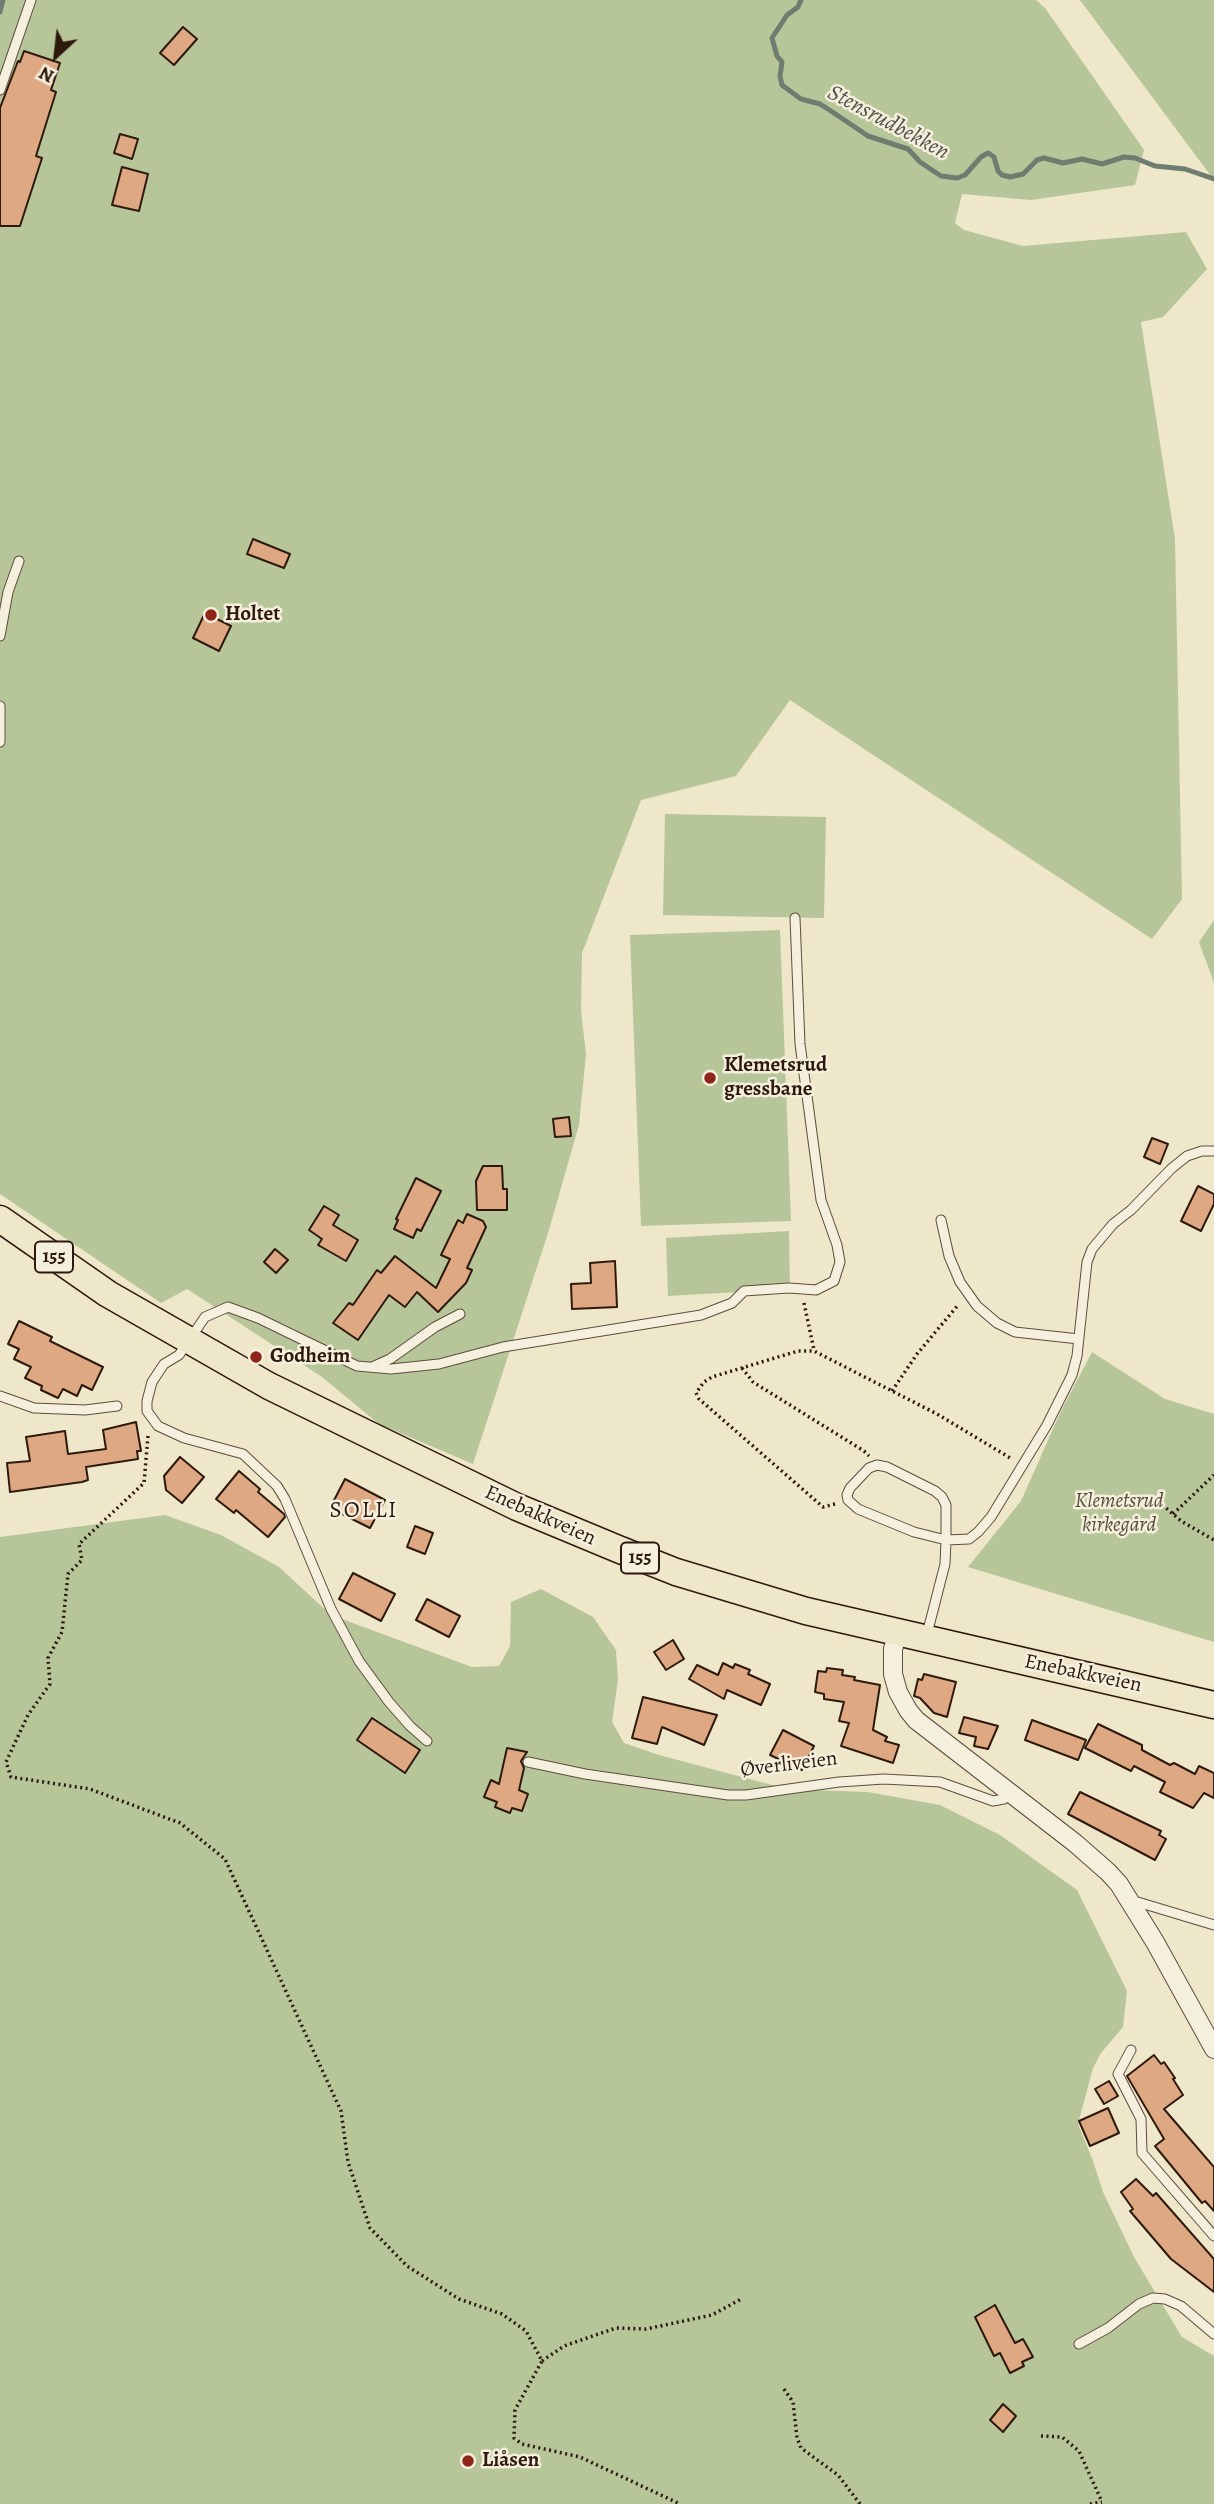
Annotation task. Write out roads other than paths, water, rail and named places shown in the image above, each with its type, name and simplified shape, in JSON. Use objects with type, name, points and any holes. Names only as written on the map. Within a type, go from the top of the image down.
[{"type":"main road","name":"Enebakkveien","points":[[0,1219],[108,1294],[281,1392],[561,1526],[676,1572],[772,1602],[1214,1705]]},
{"type":"street","points":[[898,1633],[893,1649],[893,1674],[898,1692],[908,1710],[916,1720],[1095,1859],[1119,1884],[1155,1942],[1214,2049]]},
{"type":"lane","points":[[0,90],[31,0]]},
{"type":"lane","points":[[0,636],[8,592],[19,561]]},
{"type":"lane","points":[[0,706],[0,742]]},
{"type":"lane","points":[[427,1741],[389,1702],[359,1661],[331,1609],[277,1486],[243,1454],[184,1438],[158,1426],[149,1417],[147,1401],[152,1382],[164,1364],[179,1355],[205,1317],[228,1307],[258,1318],[343,1360],[370,1368],[391,1369],[439,1364],[503,1347],[701,1315],[732,1303],[744,1291],[789,1288],[816,1290],[834,1282],[840,1268],[836,1245],[821,1200],[800,1044],[795,918]]},
{"type":"lane","points":[[925,1639],[945,1564],[946,1540],[946,1505],[935,1491],[877,1465],[869,1468],[850,1488],[848,1500],[858,1509],[915,1532],[946,1540],[969,1539],[978,1532],[991,1517],[1022,1467],[1063,1396],[1072,1375],[1079,1339],[1087,1262],[1099,1238],[1187,1156],[1202,1151],[1214,1151]]},
{"type":"lane","points":[[942,1220],[949,1256],[960,1282],[977,1306],[997,1323],[1015,1332],[1079,1339]]},
{"type":"lane","points":[[370,1368],[390,1359],[435,1327],[460,1314]]},
{"type":"lane","points":[[0,1396],[34,1408],[85,1410],[117,1406]]},
{"type":"lane","name":"Øverliveien","points":[[528,1762],[585,1774],[728,1795],[884,1779],[940,1782],[993,1801],[1004,1799],[1010,1793]]},
{"type":"lane","points":[[1129,1900],[1214,1925]]},
{"type":"lane","points":[[1131,2050],[1118,2074],[1141,2119],[1142,2153],[1214,2236]]},
{"type":"lane","points":[[1079,2344],[1108,2328],[1139,2304],[1153,2298],[1165,2299],[1181,2306],[1214,2334]]},
{"type":"waterway","points":[[0,12],[3,0]]},
{"type":"waterway","name":"Stensrudbekken","points":[[801,0],[772,38],[777,56],[782,62],[782,85],[801,99],[820,104],[868,136],[908,149],[920,162],[941,176],[957,178],[965,175],[988,153],[994,157],[998,171],[1010,177],[1023,174],[1037,160],[1044,158],[1063,163],[1082,159],[1102,164],[1124,157],[1135,158],[1155,166],[1185,169],[1214,179]]},
{"type":"place","name":"Holtet","points":[[211,615]]},
{"type":"place","name":"Klemetsrud gressbane","points":[[710,1078]]},
{"type":"place","name":"Godheim","points":[[256,1357]]},
{"type":"place","name":"Liåsen","points":[[468,2461]]},
{"type":"district","name":"SOLLI","points":[[364,1511]]},
{"type":"park label","name":"Klemetsrud kirkegård","points":[[1119,1514]]}]
